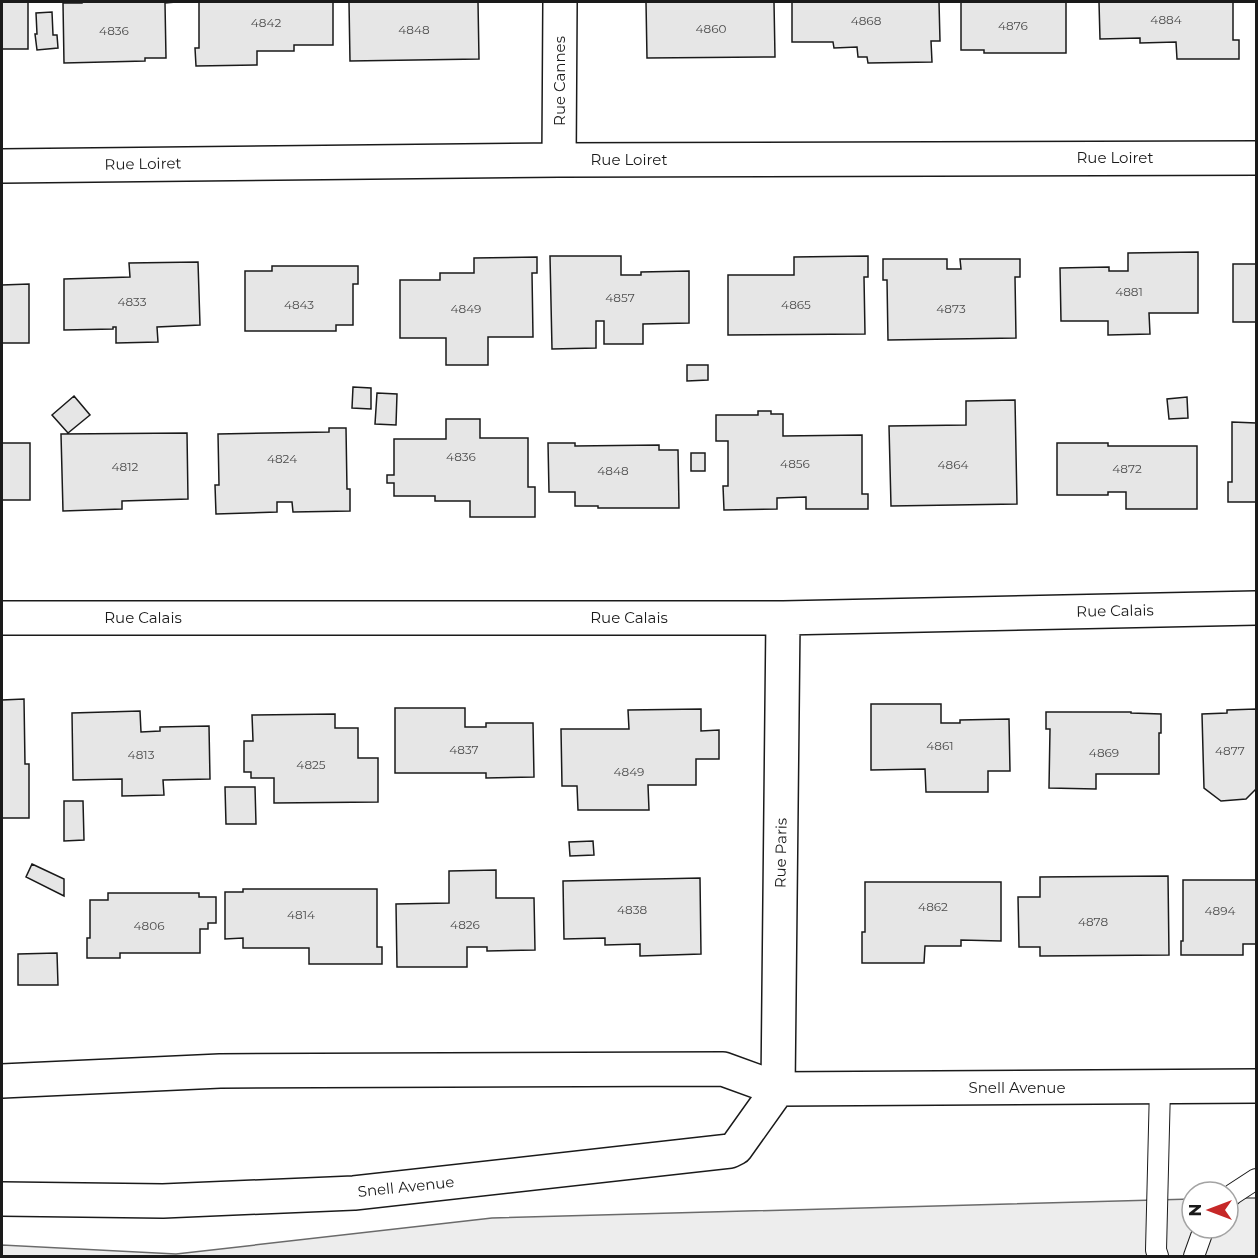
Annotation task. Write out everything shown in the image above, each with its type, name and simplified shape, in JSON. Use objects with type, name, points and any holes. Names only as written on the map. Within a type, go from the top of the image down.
[{"type":"street","name":"Rue Cannes","points":[[559,160],[560,2]]},
{"type":"street","name":"Rue Loiret","points":[[2,166],[559,160],[1257,158]]},
{"type":"street","name":"Rue Calais","points":[[2,618],[783,618],[1257,608]]},
{"type":"street","name":"Rue Paris","points":[[778,1089],[783,618]]},
{"type":"street","name":"Snell Avenue","points":[[2,1081],[220,1071],[723,1069],[778,1089],[1257,1086]]},
{"type":"street","name":"Snell Avenue","points":[[2,1199],[163,1201],[354,1193],[730,1151],[736,1148],[778,1089]]},
{"type":"lane","points":[[1158,1257],[1156,1250],[1160,1087]]},
{"type":"lane","points":[[1240,1190],[1257,1179]]},
{"type":"lane","points":[[1194,1257],[1200,1240]]},
{"type":"shaded area","points":[[1240,1198],[1256,1198],[1256,1256],[2,1256],[2,1245],[176,1254],[492,1218],[1180,1199],[1180,1240],[1240,1240]]},
{"type":"building","points":[[2,2],[28,2],[28,49],[2,49]]},
{"type":"building","points":[[176,2],[165,3],[166,58],[145,58],[145,61],[64,63],[63,3]]},
{"type":"building","points":[[199,2],[333,2],[333,45],[294,45],[294,51],[257,51],[257,65],[196,66],[195,48],[199,48]]},
{"type":"building","points":[[349,2],[478,2],[479,59],[350,61]]},
{"type":"building","points":[[646,2],[774,2],[775,57],[647,58]]},
{"type":"building","points":[[792,2],[939,2],[940,41],[931,41],[932,62],[868,63],[867,57],[858,57],[857,47],[834,48],[833,42],[792,42]]},
{"type":"building","points":[[961,2],[1066,2],[1066,53],[984,53],[984,50],[961,50]]},
{"type":"building","points":[[1099,2],[1233,2],[1233,40],[1239,40],[1239,59],[1177,59],[1176,42],[1140,43],[1140,38],[1100,39]]},
{"type":"building","points":[[52,12],[53,35],[57,35],[58,48],[37,50],[36,13]]},
{"type":"building","points":[[1198,252],[1198,313],[1149,313],[1150,334],[1108,335],[1108,321],[1061,321],[1060,268],[1109,267],[1109,271],[1128,271],[1128,253]]},
{"type":"building","points":[[550,256],[621,256],[621,275],[641,275],[641,272],[689,271],[689,323],[643,324],[643,344],[604,344],[604,321],[596,321],[596,348],[552,349]]},
{"type":"building","points":[[868,256],[868,277],[864,277],[865,334],[728,335],[728,275],[794,275],[794,257]]},
{"type":"building","points":[[537,257],[537,273],[532,273],[533,337],[488,337],[488,365],[446,365],[446,338],[400,338],[400,280],[440,280],[440,273],[474,273],[474,258]]},
{"type":"building","points":[[883,259],[947,259],[947,269],[961,269],[960,259],[1020,259],[1020,277],[1015,277],[1016,338],[888,340],[887,280],[883,280]]},
{"type":"building","points":[[198,262],[200,325],[157,327],[158,342],[116,343],[116,327],[113,329],[64,330],[64,279],[130,277],[129,263]]},
{"type":"building","points":[[1233,264],[1256,264],[1256,322],[1233,322]]},
{"type":"building","points":[[272,266],[358,266],[358,284],[353,284],[353,325],[336,325],[336,331],[245,331],[245,271],[272,271]]},
{"type":"building","points":[[29,284],[29,343],[2,343],[2,285]]},
{"type":"building","points":[[687,365],[708,365],[708,380],[687,381]]},
{"type":"building","points":[[353,387],[371,388],[371,409],[352,408]]},
{"type":"building","points":[[377,393],[397,394],[396,425],[375,424]]},
{"type":"building","points":[[74,396],[90,415],[68,433],[52,415]]},
{"type":"building","points":[[1187,397],[1188,418],[1169,419],[1167,399]]},
{"type":"building","points":[[1015,400],[1017,504],[891,506],[889,426],[966,425],[966,401]]},
{"type":"building","points":[[758,411],[783,414],[783,436],[862,435],[862,494],[868,494],[868,509],[806,509],[806,497],[777,498],[777,509],[724,510],[723,486],[728,486],[728,441],[716,441],[716,415],[758,415]]},
{"type":"building","points":[[446,419],[480,419],[480,438],[528,438],[528,487],[535,487],[535,517],[470,517],[470,501],[435,501],[435,496],[394,496],[394,483],[387,483],[387,475],[394,475],[394,439],[446,439]]},
{"type":"building","points":[[1232,422],[1256,423],[1256,502],[1228,502],[1228,482],[1232,482]]},
{"type":"building","points":[[329,428],[346,428],[347,489],[350,489],[350,511],[293,512],[292,502],[277,502],[277,512],[216,514],[215,485],[219,485],[218,434],[329,432]]},
{"type":"building","points":[[187,433],[188,499],[122,501],[122,509],[63,511],[61,434]]},
{"type":"building","points":[[2,443],[30,443],[30,500],[2,500]]},
{"type":"building","points":[[548,443],[575,443],[575,446],[659,445],[659,450],[678,450],[679,508],[575,506],[575,492],[549,492]]},
{"type":"building","points":[[1057,443],[1108,443],[1108,446],[1197,446],[1197,509],[1126,509],[1126,492],[1108,492],[1108,495],[1057,495]]},
{"type":"building","points":[[691,453],[705,453],[705,471],[691,471]]},
{"type":"building","points":[[24,699],[25,764],[29,764],[29,818],[2,818],[2,700]]},
{"type":"building","points":[[871,704],[941,704],[941,723],[960,723],[960,720],[1009,719],[1010,771],[988,771],[988,792],[926,792],[925,769],[871,770]]},
{"type":"building","points":[[395,708],[465,708],[465,727],[486,727],[486,723],[533,723],[534,777],[486,778],[486,773],[395,773]]},
{"type":"building","points":[[701,709],[701,731],[719,730],[719,759],[696,759],[696,785],[648,785],[649,810],[578,810],[577,786],[562,786],[561,729],[629,729],[628,710]]},
{"type":"building","points":[[1256,709],[1256,789],[1246,799],[1221,801],[1204,788],[1202,714]]},
{"type":"building","points":[[140,711],[141,732],[160,731],[160,727],[209,726],[210,779],[163,780],[164,795],[122,796],[122,779],[73,780],[72,713]]},
{"type":"building","points":[[1046,712],[1161,714],[1159,774],[1096,774],[1096,789],[1049,788],[1050,729],[1046,729]]},
{"type":"building","points":[[335,714],[335,728],[358,728],[358,758],[378,758],[378,802],[274,803],[274,778],[251,778],[251,772],[244,772],[244,741],[253,741],[252,715]]},
{"type":"building","points":[[225,787],[255,787],[256,824],[226,824]]},
{"type":"building","points":[[64,801],[83,801],[84,840],[64,841]]},
{"type":"building","points":[[593,841],[594,855],[570,856],[569,842]]},
{"type":"building","points":[[32,864],[64,879],[64,896],[26,877]]},
{"type":"building","points":[[496,870],[496,898],[534,898],[535,950],[487,951],[487,947],[467,947],[467,967],[397,967],[396,904],[449,903],[449,871]]},
{"type":"building","points":[[1168,876],[1169,955],[1040,956],[1040,947],[1019,947],[1018,897],[1040,897],[1040,877]]},
{"type":"building","points":[[700,878],[701,954],[640,956],[640,944],[605,945],[605,938],[564,939],[563,881]]},
{"type":"building","points":[[1183,880],[1256,880],[1256,944],[1243,944],[1243,955],[1181,955]]},
{"type":"building","points":[[865,882],[1001,882],[1001,941],[961,940],[961,946],[925,946],[924,963],[862,963],[862,932],[865,932]]},
{"type":"building","points":[[243,889],[377,889],[377,947],[382,947],[382,964],[309,964],[309,948],[243,948],[243,938],[225,939],[225,892],[243,892]]},
{"type":"building","points":[[108,893],[199,893],[199,897],[216,897],[216,923],[208,923],[208,929],[200,929],[200,953],[120,953],[120,958],[87,958],[87,938],[90,938],[90,900],[108,900]]},
{"type":"building","points":[[57,953],[58,985],[18,985],[18,954]]}]
